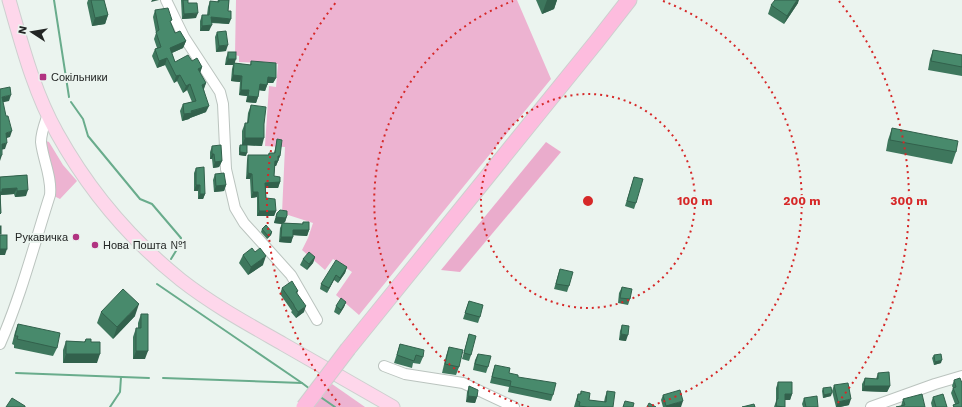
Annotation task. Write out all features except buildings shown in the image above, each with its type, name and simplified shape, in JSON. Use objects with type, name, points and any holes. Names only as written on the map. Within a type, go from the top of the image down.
[{"type":"highway","points":[[304,407],[348,349],[630,0]]},
{"type":"main road","points":[[9,0],[30,69],[57,133],[73,160],[110,210],[132,236],[181,280],[227,312],[393,407]]},
{"type":"street","points":[[166,0],[182,34],[220,92],[223,104],[226,169],[232,199],[237,211],[243,222],[291,275],[316,320]]},
{"type":"street","points":[[0,344],[11,320],[22,289],[50,195],[50,186],[41,143],[42,131],[48,114]]},
{"type":"street","points":[[384,366],[406,374],[463,383],[514,407]]},
{"type":"street","points":[[871,407],[962,376]]},
{"type":"shaded area","points":[[236,0],[517,0],[551,79],[359,315],[336,295],[352,272],[333,259],[325,270],[302,250],[313,223],[282,213],[285,147],[265,146],[269,86],[276,87],[278,64],[239,62],[239,56],[235,55]]},
{"type":"shaded area","points":[[46,141],[49,142],[63,165],[77,181],[60,199],[54,196],[55,186]]},
{"type":"shaded area","points":[[546,142],[561,152],[460,272],[441,270]]},
{"type":"shaded area","points":[[332,384],[365,407],[313,407]]},
{"type":"waterway","points":[[54,0],[69,97]]},
{"type":"waterway","points":[[71,102],[83,119],[88,136],[140,199],[152,204],[181,238],[179,246],[171,259]]},
{"type":"waterway","points":[[157,284],[302,383]]},
{"type":"waterway","points":[[16,373],[149,378]]},
{"type":"waterway","points":[[110,407],[120,392],[121,377]]},
{"type":"waterway","points":[[163,378],[302,383],[310,389]]},
{"type":"waterway","points":[[319,396],[335,407]]},
{"type":"place","name":"Сокільники","points":[[43,77]]},
{"type":"place","name":"Рукавичка","points":[[76,237]]},
{"type":"place","name":"Нова Пошта №1","points":[[95,245]]}]
